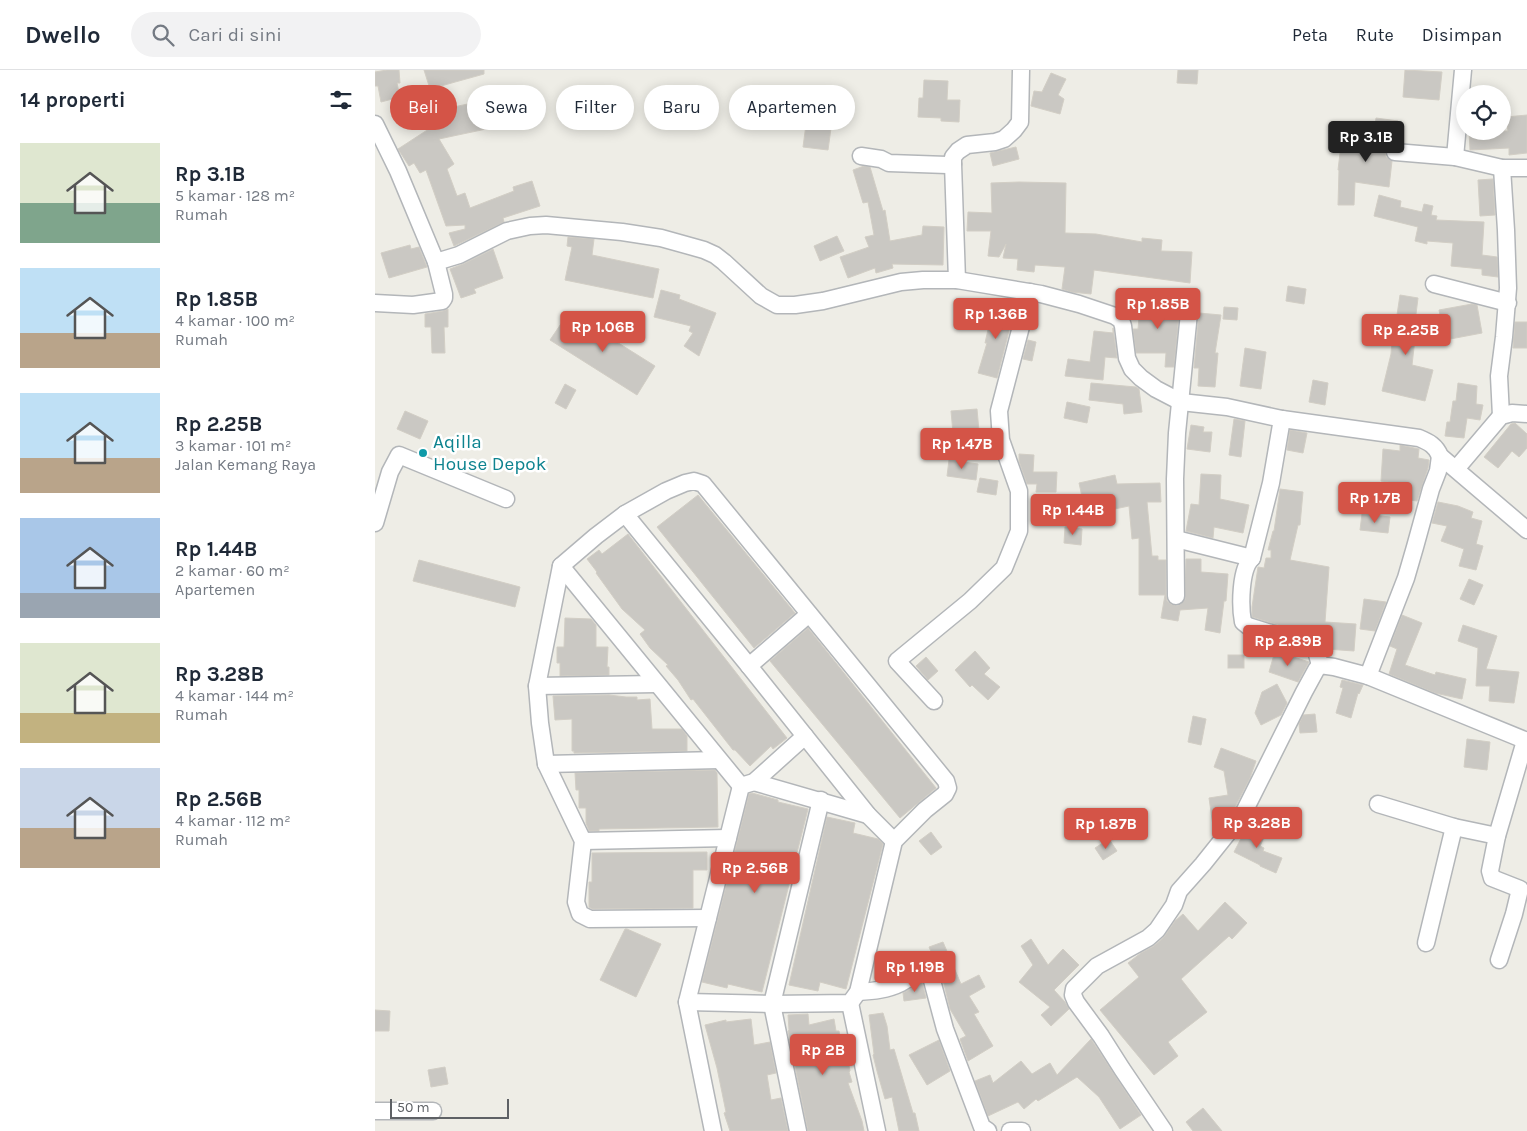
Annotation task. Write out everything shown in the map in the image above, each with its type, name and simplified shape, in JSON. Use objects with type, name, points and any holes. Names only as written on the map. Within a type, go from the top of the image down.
[{"type":"street","points":[[957,280],[953,157],[967,145],[995,142],[1003,139],[1014,130],[1020,122],[1021,70]]},
{"type":"street","points":[[1455,157],[1463,70]]},
{"type":"street","points":[[375,124],[398,171],[436,262],[444,294],[442,301],[413,305],[375,304]]},
{"type":"street","points":[[1395,152],[1455,157],[1502,168],[1527,168]]},
{"type":"street","points":[[861,156],[881,159],[889,163],[953,164]]},
{"type":"street","points":[[1501,416],[1499,376],[1507,303],[1507,230],[1502,168]]},
{"type":"street","points":[[436,262],[459,255],[507,231],[529,226],[546,225],[622,232],[661,238],[704,250],[725,262],[761,296],[777,305],[795,305],[823,301],[901,282],[923,280],[957,280],[1030,292],[1079,304],[1115,316],[1121,320],[1127,358],[1132,370],[1156,389],[1181,402],[1227,407],[1282,420],[1419,438],[1431,443],[1440,456],[1527,530]]},
{"type":"street","points":[[1434,284],[1507,303]]},
{"type":"street","points":[[934,701],[897,661],[970,601],[1004,568],[1019,531],[1019,491],[1001,440],[999,411],[1030,292]]},
{"type":"street","points":[[1176,596],[1175,479],[1177,433],[1189,303]]},
{"type":"street","points":[[1456,469],[1501,416],[1527,414]]},
{"type":"street","points":[[1282,420],[1271,483],[1252,558],[1248,561],[1245,569],[1241,609],[1243,622],[1248,626],[1307,644],[1316,651],[1321,665]]},
{"type":"street","points":[[375,523],[381,482],[390,472],[399,455],[505,499]]},
{"type":"street","points":[[1368,676],[1406,578],[1431,489],[1438,471],[1440,456]]},
{"type":"street","points":[[708,918],[590,919],[580,914],[576,902],[583,841],[546,764],[537,686],[561,566],[625,514],[666,491],[695,481],[703,484],[946,781],[948,788],[945,794],[925,810],[894,841],[854,997],[877,1131]]},
{"type":"street","points":[[625,514],[868,815],[894,841]]},
{"type":"street","points":[[1176,539],[1252,558]]},
{"type":"street","points":[[561,566],[719,760],[748,784],[821,800],[868,815]]},
{"type":"street","points":[[749,666],[809,614]]},
{"type":"street","points":[[1164,1131],[1076,1002],[1073,995],[1074,989],[1097,966],[1148,938],[1157,930],[1169,914],[1183,886],[1243,814],[1304,692],[1316,670],[1321,665],[1368,676],[1526,741],[1497,836],[1490,872],[1492,878],[1523,889],[1499,960]]},
{"type":"street","points":[[537,686],[656,684]]},
{"type":"street","points":[[713,1131],[687,1002],[728,838],[748,784],[805,736]]},
{"type":"street","points":[[546,764],[719,760]]},
{"type":"street","points":[[798,1131],[772,1004],[821,800]]},
{"type":"street","points":[[1378,804],[1454,827],[1497,836]]},
{"type":"street","points":[[1426,943],[1454,827]]},
{"type":"street","points":[[583,841],[728,838]]},
{"type":"street","points":[[687,1002],[772,1004],[854,997],[888,989],[920,972],[927,971],[930,973],[954,1056],[982,1127],[988,1131]]},
{"type":"street","points":[[375,1111],[433,1111]]},
{"type":"street","points":[[1010,1131],[1022,1131]]},
{"type":"building","points":[[399,70],[400,83],[390,85],[390,100],[381,102],[378,86],[375,86],[375,72]]},
{"type":"building","points":[[424,70],[484,70],[484,74],[444,85],[429,85]]},
{"type":"building","points":[[1178,70],[1198,70],[1197,84],[1177,83]]},
{"type":"building","points":[[1405,70],[1442,72],[1439,100],[1403,97]]},
{"type":"building","points":[[1051,73],[1066,79],[1058,95],[1064,99],[1060,114],[1031,106],[1034,91],[1042,92]]},
{"type":"building","points":[[924,80],[948,81],[947,100],[960,100],[959,122],[941,121],[941,118],[918,117],[919,98],[923,98]]},
{"type":"building","points":[[467,104],[467,130],[481,130],[439,139],[454,164],[447,169],[457,196],[465,193],[470,208],[514,191],[513,187],[532,181],[540,206],[503,218],[504,222],[454,246],[449,233],[465,229],[465,225],[446,226],[426,170],[420,173],[414,163],[409,166],[398,149],[427,130],[457,130],[457,106]]},
{"type":"building","points":[[1527,115],[1527,153],[1509,155],[1509,148],[1470,150],[1469,140],[1511,140],[1511,117]]},
{"type":"building","points":[[1376,118],[1398,121],[1395,142],[1387,146],[1385,151],[1386,157],[1392,161],[1389,187],[1355,182],[1354,205],[1338,205],[1338,170],[1341,145],[1372,149]]},
{"type":"building","points":[[805,130],[831,130],[828,150],[803,147]]},
{"type":"building","points":[[1016,147],[1019,159],[993,166],[990,153]]},
{"type":"building","points":[[864,166],[870,167],[883,211],[885,210],[890,241],[922,235],[923,226],[944,227],[943,265],[892,264],[893,268],[876,273],[875,268],[848,278],[840,257],[869,247],[865,237],[874,235],[868,202],[863,203],[853,170]]},
{"type":"building","points":[[1493,179],[1495,215],[1480,216],[1478,180]]},
{"type":"building","points":[[991,183],[1066,183],[1065,233],[1096,234],[1142,242],[1142,238],[1162,240],[1161,251],[1192,252],[1190,283],[1094,270],[1091,294],[1071,292],[1062,289],[1065,267],[1035,265],[1034,272],[1017,270],[1018,259],[1003,258],[1006,244],[999,257],[988,256],[991,231],[967,231],[968,212],[992,213]]},
{"type":"building","points":[[1379,195],[1401,201],[1400,207],[1422,212],[1424,204],[1433,206],[1431,215],[1437,216],[1436,220],[1484,222],[1482,255],[1497,257],[1498,277],[1482,275],[1482,269],[1451,266],[1453,243],[1427,241],[1427,244],[1415,241],[1418,227],[1374,216]]},
{"type":"building","points":[[837,236],[844,251],[820,261],[814,246]]},
{"type":"building","points":[[568,237],[594,239],[592,255],[659,269],[653,298],[565,280],[572,247],[567,246]]},
{"type":"building","points":[[410,245],[411,249],[419,247],[427,267],[389,278],[381,253]]},
{"type":"building","points":[[493,249],[503,278],[474,289],[476,293],[461,298],[450,269]]},
{"type":"building","points":[[1288,286],[1306,289],[1304,304],[1286,301]]},
{"type":"building","points":[[661,290],[680,295],[679,299],[716,313],[699,356],[684,346],[693,333],[689,331],[691,326],[654,317]]},
{"type":"building","points":[[1400,295],[1418,298],[1412,365],[1433,370],[1425,401],[1382,391],[1391,354],[1393,328],[1395,328]]},
{"type":"building","points":[[1141,301],[1180,302],[1174,367],[1165,367],[1166,353],[1136,353],[1133,329],[1138,329],[1139,318],[1141,318]]},
{"type":"building","points":[[994,303],[1014,307],[997,378],[978,373],[987,343],[985,343]]},
{"type":"building","points":[[1472,304],[1477,305],[1482,333],[1445,340],[1439,310]]},
{"type":"building","points":[[1224,307],[1238,308],[1237,320],[1223,319]]},
{"type":"building","points":[[448,309],[448,327],[444,327],[445,353],[432,353],[431,327],[425,327],[425,314]]},
{"type":"building","points":[[569,312],[655,366],[637,395],[550,340]]},
{"type":"building","points":[[1199,313],[1221,315],[1215,353],[1218,353],[1215,387],[1198,386],[1199,368],[1194,368]]},
{"type":"building","points":[[1515,322],[1527,322],[1527,348],[1513,348]]},
{"type":"building","points":[[1113,328],[1117,358],[1105,357],[1103,380],[1065,376],[1068,359],[1090,362],[1094,331],[1113,333]]},
{"type":"building","points":[[1028,340],[1036,342],[1032,361],[1023,359]]},
{"type":"building","points":[[1245,348],[1266,352],[1261,389],[1240,386]]},
{"type":"building","points":[[1313,380],[1328,383],[1325,405],[1309,402]]},
{"type":"building","points":[[1091,383],[1136,387],[1139,389],[1142,412],[1124,414],[1123,404],[1089,400]]},
{"type":"building","points":[[1458,383],[1477,386],[1476,404],[1483,405],[1480,420],[1467,418],[1464,438],[1445,436],[1447,422],[1450,422],[1453,401],[1456,401]]},
{"type":"building","points":[[565,384],[576,390],[566,409],[555,403]]},
{"type":"building","points":[[1067,402],[1090,407],[1087,423],[1064,418]]},
{"type":"building","points":[[977,409],[980,442],[954,444],[951,411]]},
{"type":"building","points":[[405,411],[428,421],[420,439],[397,429]]},
{"type":"building","points":[[1234,419],[1245,421],[1241,457],[1229,455]]},
{"type":"building","points":[[1515,423],[1527,434],[1527,448],[1519,457],[1512,451],[1498,468],[1484,457],[1511,424]]},
{"type":"building","points":[[1191,425],[1204,427],[1203,432],[1212,432],[1210,452],[1187,449]]},
{"type":"building","points":[[1290,430],[1307,433],[1303,453],[1287,450]]},
{"type":"building","points":[[1400,445],[1419,449],[1418,458],[1429,460],[1417,501],[1402,499],[1404,484],[1381,481],[1383,449],[1400,451]]},
{"type":"building","points":[[1019,454],[1034,455],[1033,472],[1057,472],[1056,492],[1036,492],[1037,484],[1027,484],[1019,461]]},
{"type":"building","points":[[949,460],[978,464],[976,480],[947,476]]},
{"type":"building","points":[[1201,474],[1221,475],[1220,499],[1249,505],[1243,533],[1214,527],[1213,538],[1186,531],[1191,504],[1199,505]]},
{"type":"building","points":[[1115,475],[1117,484],[1160,483],[1161,502],[1147,502],[1152,556],[1158,556],[1158,560],[1166,560],[1167,601],[1177,606],[1185,600],[1186,559],[1201,559],[1201,572],[1228,574],[1226,601],[1224,601],[1220,633],[1205,630],[1208,608],[1180,610],[1178,621],[1161,618],[1165,595],[1139,595],[1139,538],[1132,539],[1129,506],[1086,515],[1079,483]]},
{"type":"building","points":[[980,478],[998,481],[996,495],[977,492]]},
{"type":"building","points":[[1280,489],[1303,492],[1300,525],[1298,525],[1290,560],[1329,567],[1325,622],[1356,624],[1354,651],[1326,649],[1322,643],[1310,635],[1252,617],[1258,567],[1264,568],[1266,558],[1271,558],[1271,550],[1268,550],[1274,531]]},
{"type":"building","points":[[698,495],[795,613],[754,648],[657,527]]},
{"type":"building","points":[[1438,502],[1458,506],[1473,512],[1471,518],[1482,521],[1476,544],[1483,546],[1476,570],[1459,566],[1464,549],[1441,541],[1447,526],[1432,523]]},
{"type":"building","points":[[1362,514],[1390,517],[1388,533],[1360,530]]},
{"type":"building","points":[[1065,527],[1082,529],[1081,545],[1064,543]]},
{"type":"building","points":[[628,534],[787,738],[773,749],[771,746],[750,766],[733,750],[693,699],[691,700],[666,666],[668,665],[650,648],[640,634],[645,630],[622,609],[587,559],[599,550],[602,554]]},
{"type":"building","points":[[419,560],[520,587],[515,607],[413,581]]},
{"type":"building","points":[[1469,579],[1483,585],[1474,605],[1460,599]]},
{"type":"building","points":[[1364,599],[1386,602],[1375,631],[1360,629]]},
{"type":"building","points":[[1402,615],[1422,623],[1405,665],[1435,675],[1436,672],[1466,679],[1462,699],[1435,693],[1389,674],[1397,649],[1390,646]]},
{"type":"building","points":[[565,618],[591,619],[596,625],[596,647],[608,647],[607,667],[609,667],[609,675],[560,676],[560,663],[557,663],[557,647],[564,647]]},
{"type":"building","points":[[1463,625],[1497,636],[1486,669],[1519,672],[1514,703],[1489,701],[1490,686],[1476,686],[1478,648],[1458,641]]},
{"type":"building","points":[[808,628],[936,788],[900,818],[770,661]]},
{"type":"building","points":[[1250,637],[1281,647],[1265,646],[1264,655],[1248,653]]},
{"type":"building","points":[[975,651],[990,668],[984,674],[1000,687],[988,700],[972,685],[970,687],[955,670]]},
{"type":"building","points":[[1275,651],[1309,662],[1298,682],[1269,672]]},
{"type":"building","points":[[1228,655],[1244,655],[1244,668],[1228,668]]},
{"type":"building","points":[[926,657],[938,671],[928,680],[916,666]]},
{"type":"building","points":[[1342,680],[1363,685],[1358,693],[1351,718],[1336,713],[1343,688],[1340,687]]},
{"type":"building","points":[[1277,684],[1287,703],[1281,715],[1261,725],[1255,713],[1262,692]]},
{"type":"building","points":[[609,695],[637,697],[637,700],[650,699],[652,729],[682,729],[687,736],[687,751],[574,753],[572,751],[572,719],[555,720],[553,696]]},
{"type":"building","points":[[1315,714],[1317,732],[1300,733],[1299,724],[1303,715]]},
{"type":"building","points":[[1193,716],[1206,719],[1201,745],[1188,742]]},
{"type":"building","points":[[1467,739],[1490,742],[1487,770],[1464,767]]},
{"type":"building","points":[[1221,748],[1256,761],[1250,778],[1235,807],[1222,809],[1231,814],[1222,825],[1213,826],[1209,798],[1228,795],[1224,771],[1214,767]]},
{"type":"building","points":[[715,770],[717,773],[718,827],[599,829],[599,831],[589,831],[586,823],[586,808],[579,808],[579,790],[576,790],[575,773]]},
{"type":"building","points":[[752,793],[778,800],[778,802],[808,809],[762,992],[728,984],[727,988],[702,982],[749,794]]},
{"type":"building","points":[[827,817],[855,823],[853,833],[878,839],[883,844],[846,989],[820,982],[818,991],[789,985]]},
{"type":"building","points":[[1249,823],[1267,831],[1260,846],[1264,848],[1263,851],[1282,858],[1276,873],[1234,852]]},
{"type":"building","points":[[931,832],[942,847],[931,855],[919,841]]},
{"type":"building","points":[[1109,839],[1117,851],[1103,860],[1095,848]]},
{"type":"building","points":[[707,852],[707,870],[693,870],[693,908],[592,909],[589,907],[589,882],[592,882],[592,853]]},
{"type":"building","points":[[1225,902],[1247,923],[1232,939],[1229,936],[1181,979],[1207,1012],[1168,1042],[1178,1056],[1154,1075],[1100,1010],[1139,977],[1128,963],[1154,946],[1183,914],[1198,931]]},
{"type":"building","points":[[625,929],[661,944],[636,997],[600,980]]},
{"type":"building","points":[[1031,939],[1048,965],[1063,949],[1079,965],[1054,990],[1069,1009],[1051,1026],[1041,1015],[1050,1007],[1019,982],[1033,965],[1021,946]]},
{"type":"building","points":[[943,942],[961,984],[979,975],[985,987],[969,996],[979,1012],[974,1014],[993,1046],[968,1061],[960,1039],[966,1036],[950,1009],[942,976],[929,947]]},
{"type":"building","points":[[922,982],[926,998],[904,1001],[903,993]]},
{"type":"building","points":[[375,1010],[390,1011],[389,1031],[375,1031]]},
{"type":"building","points":[[883,1013],[887,1026],[890,1050],[894,1049],[919,1131],[899,1131],[892,1097],[885,1099],[873,1055],[869,1015]]},
{"type":"building","points":[[808,1014],[809,1025],[834,1019],[836,1031],[839,1031],[842,1050],[846,1049],[852,1082],[848,1083],[864,1131],[808,1131],[788,1031],[788,1015]]},
{"type":"building","points":[[751,1019],[754,1045],[770,1042],[776,1073],[767,1075],[771,1100],[781,1098],[788,1131],[730,1131],[724,1113],[726,1112],[717,1068],[705,1025],[726,1020],[726,1022]]},
{"type":"building","points":[[1091,1039],[1141,1115],[1120,1129],[1099,1097],[1077,1077],[1038,1101],[1036,1099],[1024,1109],[1018,1102],[988,1116],[975,1081],[990,1075],[993,1083],[1021,1061],[1032,1074],[1050,1063],[1057,1075]]},
{"type":"building","points":[[939,1040],[950,1071],[927,1085],[909,1055]]},
{"type":"building","points":[[445,1067],[448,1084],[431,1087],[428,1070]]},
{"type":"building","points":[[1203,1108],[1222,1131],[1193,1131],[1186,1122]]},
{"type":"place","name":"Aqilla House Depok","points":[[423,453]]}]
